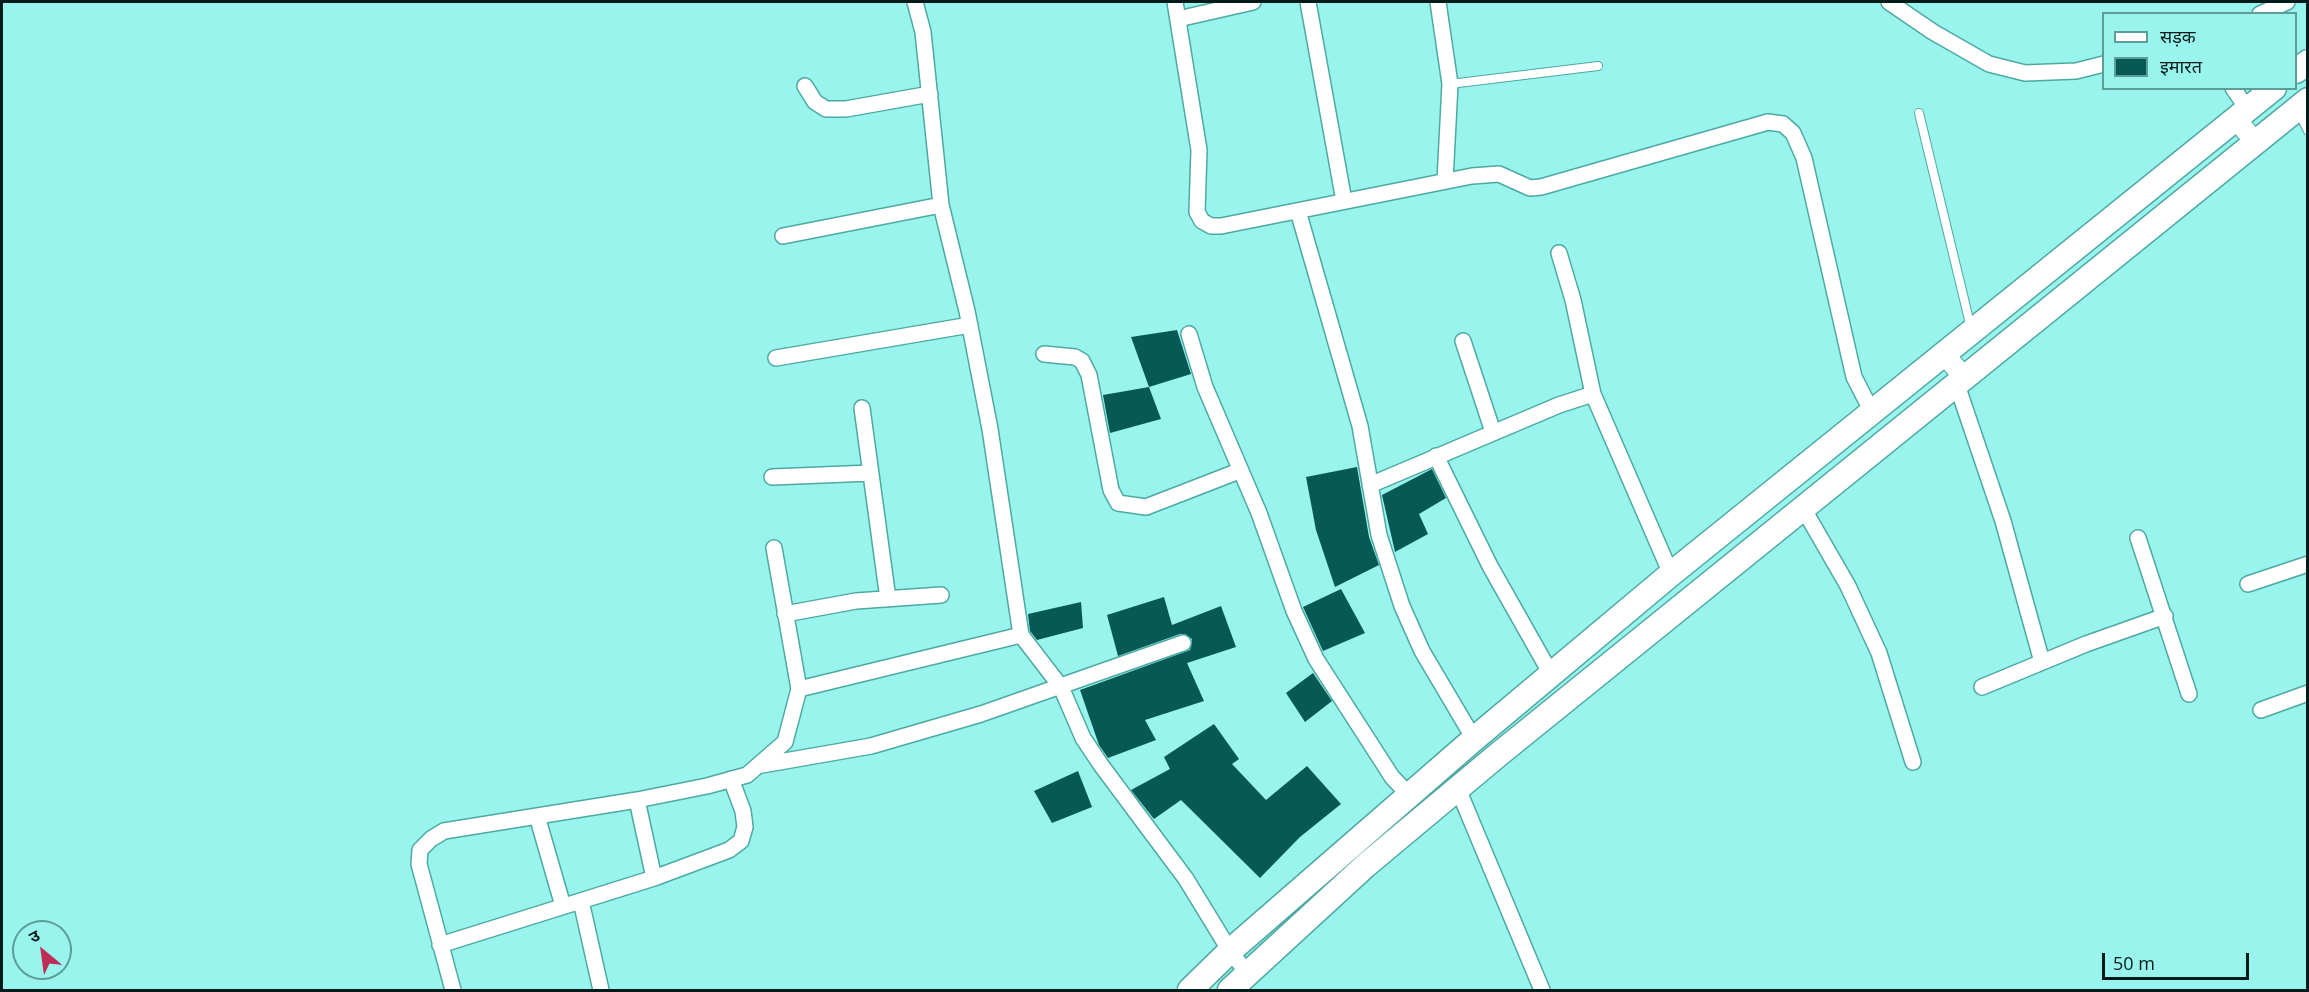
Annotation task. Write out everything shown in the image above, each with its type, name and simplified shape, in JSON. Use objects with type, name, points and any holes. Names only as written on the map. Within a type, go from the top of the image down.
[{"type":"main road","points":[[1190,990],[1230,951],[1477,736],[1671,574],[2272,90]]},
{"type":"main road","points":[[1230,990],[1365,866],[1499,754],[2302,104]]},
{"type":"street","points":[[915,2],[923,32],[941,204],[970,326],[990,429],[1021,635],[1061,687],[1083,738],[1186,879],[1230,951],[1248,974]]},
{"type":"street","points":[[1175,2],[1199,150],[1197,212],[1202,221],[1211,226],[1221,226],[1445,181],[1499,174],[1530,188],[1541,187],[1768,122],[1783,124],[1793,132],[1804,159],[1854,377],[1872,412]]},
{"type":"street","points":[[1178,19],[1253,2]]},
{"type":"street","points":[[1308,2],[1344,201]]},
{"type":"street","points":[[1438,2],[1450,84],[1445,181]]},
{"type":"street","points":[[1889,2],[1933,32],[1989,64],[2025,73],[2076,71],[2102,64]]},
{"type":"street","points":[[2264,12],[2287,2]]},
{"type":"street","points":[[805,86],[815,102],[826,109],[846,109],[930,94]]},
{"type":"street","points":[[2234,90],[2255,142]]},
{"type":"street","points":[[783,236],[941,204]]},
{"type":"street","points":[[1298,211],[1360,426],[1379,535],[1402,606],[1422,651],[1477,736],[1499,754]]},
{"type":"street","points":[[1559,253],[1573,300],[1593,394],[1671,574]]},
{"type":"street","points":[[776,358],[970,326]]},
{"type":"street","points":[[1189,334],[1205,387],[1258,513],[1294,611],[1316,658],[1385,767],[1409,795]]},
{"type":"street","points":[[1462,341],[1493,432]]},
{"type":"street","points":[[1044,354],[1075,357],[1082,361],[1089,375],[1111,490],[1118,503],[1146,507],[1239,471]]},
{"type":"street","points":[[1944,354],[1960,379],[2042,662]]},
{"type":"street","points":[[1370,484],[1493,432],[1593,394]]},
{"type":"street","points":[[862,408],[888,598]]},
{"type":"street","points":[[1436,456],[1490,566],[1551,675]]},
{"type":"street","points":[[772,477],[871,473]]},
{"type":"street","points":[[1803,508],[1848,586],[1879,653],[1913,762]]},
{"type":"street","points":[[2138,538],[2165,616],[2188,694]]},
{"type":"street","points":[[453,990],[419,864],[420,850],[444,831],[637,800],[747,775],[785,742],[799,689],[774,548]]},
{"type":"street","points":[[2248,584],[2307,564]]},
{"type":"street","points":[[785,614],[888,598],[941,595]]},
{"type":"street","points":[[1982,687],[2165,616]]},
{"type":"street","points":[[799,689],[1021,635]]},
{"type":"street","points":[[759,766],[871,746],[1061,687],[1183,643]]},
{"type":"street","points":[[2261,710],[2307,693]]},
{"type":"street","points":[[440,945],[654,878],[729,850],[741,841],[745,827],[743,812],[731,779]]},
{"type":"street","points":[[1458,789],[1542,990]]},
{"type":"street","points":[[637,800],[654,878]]},
{"type":"street","points":[[537,816],[563,906]]},
{"type":"street","points":[[581,901],[601,990]]},
{"type":"lane","points":[[1450,84],[1598,66]]},
{"type":"lane","points":[[2302,104],[2307,131]]},
{"type":"lane","points":[[1919,113],[1972,332]]},
{"type":"building","points":[[1177,330],[1191,374],[1149,387],[1131,337]]},
{"type":"building","points":[[1149,387],[1161,419],[1110,433],[1103,395]]},
{"type":"building","points":[[1357,467],[1369,537],[1379,565],[1335,587],[1316,530],[1306,477]]},
{"type":"building","points":[[1432,469],[1446,498],[1419,514],[1428,534],[1395,552],[1382,495]]},
{"type":"building","points":[[1341,589],[1365,633],[1323,651],[1303,607]]},
{"type":"building","points":[[1164,597],[1172,625],[1221,606],[1236,647],[1187,663],[1204,701],[1145,720],[1156,740],[1108,758],[1099,745],[1080,690],[1190,650],[1192,639],[1185,634],[1180,634],[1118,656],[1107,615]]},
{"type":"building","points":[[1081,602],[1083,628],[1037,640],[1030,631],[1028,614]]},
{"type":"building","points":[[1313,673],[1332,701],[1305,722],[1286,693]]},
{"type":"building","points":[[1214,724],[1239,759],[1232,764],[1266,800],[1307,766],[1341,804],[1300,837],[1260,878],[1181,800],[1154,819],[1131,790],[1170,769],[1164,757]]},
{"type":"building","points":[[1078,771],[1092,807],[1052,823],[1034,791]]}]
